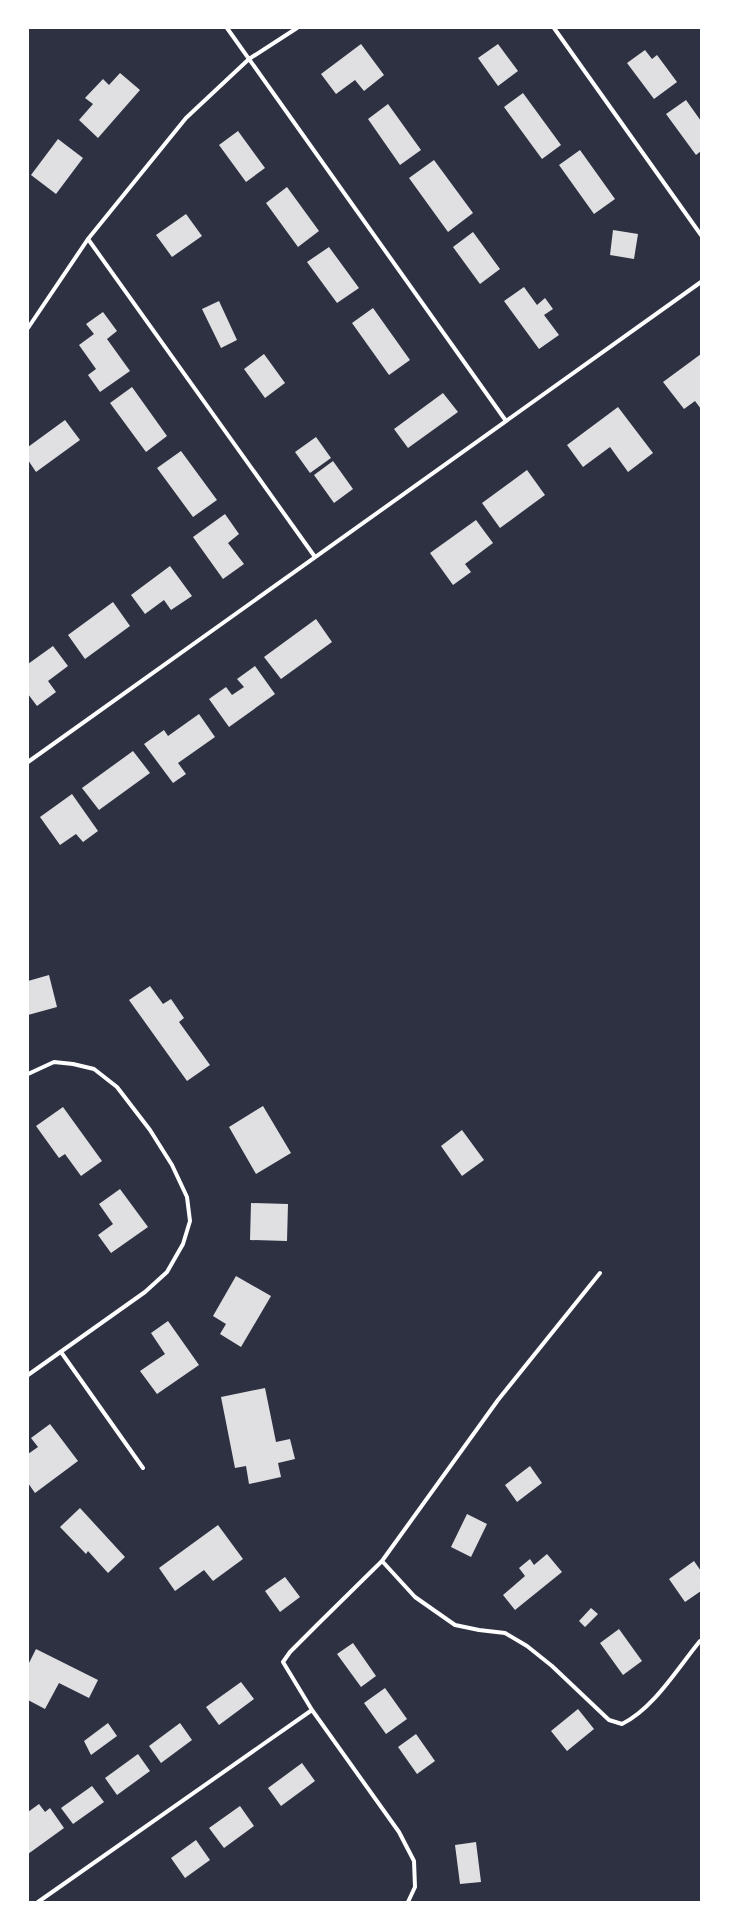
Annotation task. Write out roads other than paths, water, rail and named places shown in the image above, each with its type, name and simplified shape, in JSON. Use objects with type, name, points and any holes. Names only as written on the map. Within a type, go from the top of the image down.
[{"type":"street","points":[[227,28],[506,421]]},
{"type":"street","points":[[28,328],[88,239],[186,118],[249,59],[297,28]]},
{"type":"street","points":[[554,28],[701,235]]},
{"type":"street","points":[[88,239],[315,557]]},
{"type":"street","points":[[28,762],[701,282]]},
{"type":"street","points":[[28,1074],[54,1062],[73,1064],[94,1069],[116,1087],[150,1130],[172,1165],[187,1197],[190,1221],[183,1244],[167,1272],[145,1292],[28,1375]]},
{"type":"street","points":[[408,1902],[415,1887],[414,1861],[400,1832],[312,1710],[284,1662],[290,1652],[313,1628],[382,1561],[498,1400],[600,1273]]},
{"type":"street","points":[[61,1352],[143,1468]]},
{"type":"street","points":[[382,1561],[414,1597],[456,1625],[479,1630],[506,1633],[527,1646],[552,1666],[609,1720],[622,1724],[635,1718],[646,1708],[700,1641]]},
{"type":"street","points":[[38,1902],[312,1710]]}]
